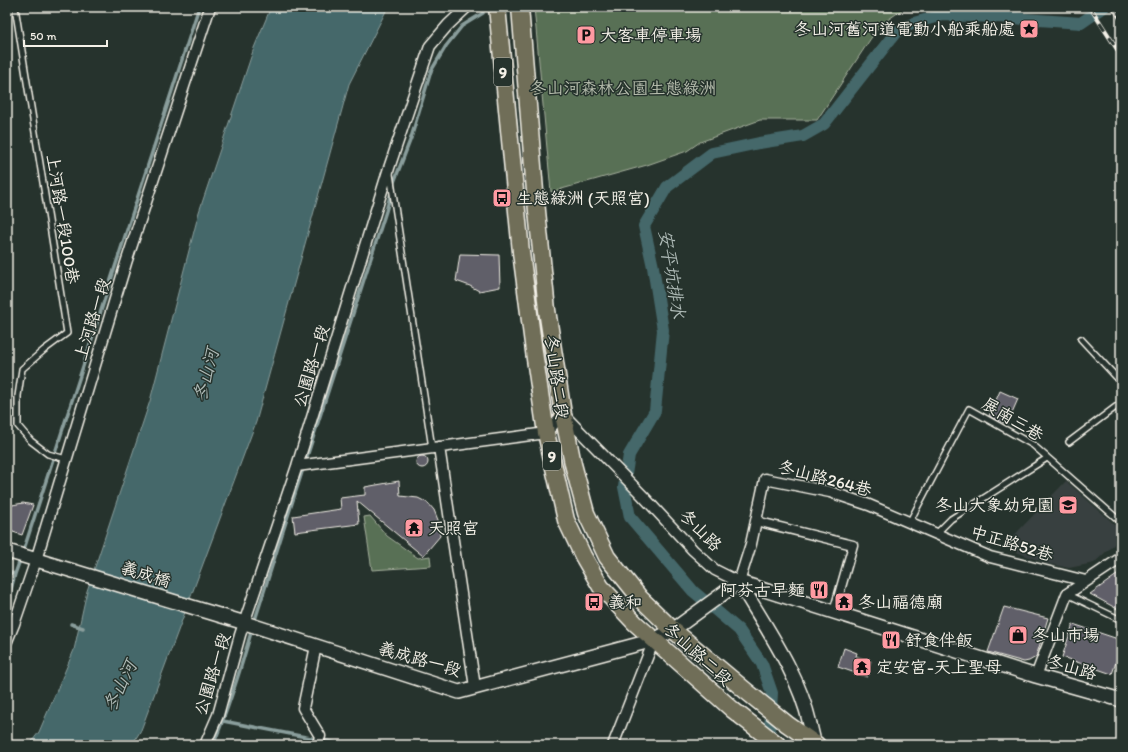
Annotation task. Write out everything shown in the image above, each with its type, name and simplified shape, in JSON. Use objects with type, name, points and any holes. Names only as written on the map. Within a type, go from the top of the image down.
[{"type":"main road","name":"冬山路二段","points":[[497,7],[521,252],[534,359],[546,433],[566,520],[583,556],[602,587],[635,623],[733,710],[778,745]]},
{"type":"main road","name":"冬山路二段","points":[[520,7],[540,250],[547,310],[563,414],[573,464],[586,513],[607,557],[640,598],[673,630],[746,691],[815,744]]},
{"type":"street","name":"上河路一段","points":[[7,641],[36,560],[126,263],[210,7]]},
{"type":"street","name":"公園路一段","points":[[205,745],[218,715],[240,635],[297,466],[389,168],[430,46],[466,7]]},
{"type":"street","points":[[297,466],[546,433],[563,414]]},
{"type":"street","name":"冬山路","points":[[563,414],[608,459],[693,550],[715,570],[739,582],[1036,676],[1121,700]]},
{"type":"street","points":[[435,448],[475,687]]},
{"type":"street","name":"冬山路264巷","points":[[739,582],[751,544],[765,479],[830,492],[869,505],[909,523]]},
{"type":"street","points":[[756,521],[853,545],[834,612]]},
{"type":"street","name":"中正路52巷","points":[[909,523],[990,557],[1086,581]]},
{"type":"street","points":[[7,552],[36,560]]},
{"type":"street","points":[[1036,676],[1067,594],[1121,558]]},
{"type":"street","name":"義成橋","points":[[36,560],[225,617]]},
{"type":"street","points":[[613,745],[654,640],[673,630],[739,582],[785,660],[797,685],[806,710],[815,744]]},
{"type":"street","name":"義成路一段","points":[[225,617],[459,692],[654,640]]},
{"type":"street","points":[[316,646],[303,708],[320,736],[318,745]]},
{"type":"lane","name":"上河路一段100巷","points":[[15,7],[67,333],[22,369],[18,396],[18,426],[31,441],[48,454],[66,459]]},
{"type":"lane","points":[[389,168],[435,448]]},
{"type":"lane","points":[[1082,339],[1121,382]]},
{"type":"lane","points":[[1069,442],[1121,403]]},
{"type":"lane","name":"展南三巷","points":[[909,523],[969,409],[1033,445],[1121,522]]},
{"type":"lane","points":[[936,534],[951,519],[1047,458]]},
{"type":"lane","points":[[1067,594],[1121,620]]},
{"type":"shaded area","name":"冬山大象幼兒園","points":[[1066,481],[1121,530],[1121,538],[1094,563],[1069,568],[1045,563],[1003,547]]},
{"type":"green space","name":"冬山河森林公園生態綠洲","points":[[534,7],[906,7],[879,26],[817,120],[760,120],[700,142],[687,151],[647,165],[551,192]]},
{"type":"green space","points":[[370,516],[387,536],[418,558],[430,556],[431,566],[372,570],[364,517]]},
{"type":"water","name":"冬山河","points":[[271,7],[388,7],[349,84],[256,422],[141,730],[132,745],[29,745],[39,732],[74,650],[87,591],[150,401],[199,212],[254,48]]},
{"type":"building","points":[[460,254],[499,255],[500,287],[479,291],[456,281]]},
{"type":"building","points":[[1000,391],[1018,399],[1007,424],[989,416]]},
{"type":"building","points":[[420,456],[424,456],[428,462],[424,468],[420,468],[416,464],[416,460]]},
{"type":"building","points":[[399,481],[400,496],[418,498],[428,503],[434,510],[438,520],[440,536],[423,556],[357,501],[359,524],[295,532],[293,516],[341,509],[340,498],[365,495],[365,487]]},
{"type":"building","points":[[23,503],[33,505],[22,535],[7,530],[7,506]]},
{"type":"building","points":[[1121,572],[1121,611],[1090,594]]},
{"type":"building","name":"冬山市場","points":[[1004,607],[1048,618],[1036,657],[1029,661],[1024,662],[988,652]]},
{"type":"building","points":[[1073,624],[1121,640],[1121,647],[1112,674],[1062,657]]},
{"type":"building","points":[[844,648],[857,653],[856,656],[871,661],[867,677],[838,667]]},
{"type":"waterway","points":[[7,604],[15,574],[199,7]]},
{"type":"waterway","name":"安平坑排水","points":[[769,744],[772,693],[762,664],[739,630],[693,591],[630,517],[624,487],[629,455],[655,411],[663,330],[653,267],[644,226],[667,187],[712,153],[803,136],[824,124],[896,32],[914,23],[942,15],[998,17],[1081,23],[1104,7]]},
{"type":"waterway","points":[[254,623],[394,182],[411,138],[431,71],[446,46],[462,26],[483,13]]},
{"type":"waterway","points":[[7,572],[15,574]]},
{"type":"waterway","points":[[71,624],[83,628]]},
{"type":"waterway","points":[[213,745],[244,658],[252,629]]},
{"type":"waterway","points":[[223,721],[347,745]]},
{"type":"railway","points":[[1090,7],[1121,55]]},
{"type":"railway","points":[[1113,7],[1121,19]]},
{"type":"place","name":"冬山河舊河道電動小船乘船處","points":[[1029,29]]},
{"type":"place","name":"大客車停車場","points":[[586,35]]},
{"type":"place","name":"生態綠洲 (天照宮)","points":[[502,198]]},
{"type":"place","name":"冬山大象幼兒園","points":[[1068,505]]},
{"type":"place","name":"天照宮","points":[[414,528]]},
{"type":"place","name":"阿芬古早麵","points":[[819,590]]},
{"type":"place","name":"義和","points":[[594,602]]},
{"type":"place","name":"冬山福德廟","points":[[844,602]]},
{"type":"place","name":"冬山市場","points":[[1018,635]]},
{"type":"place","name":"舒食伴飯","points":[[891,640]]},
{"type":"place","name":"定安宮-天上聖母","points":[[862,667]]}]
